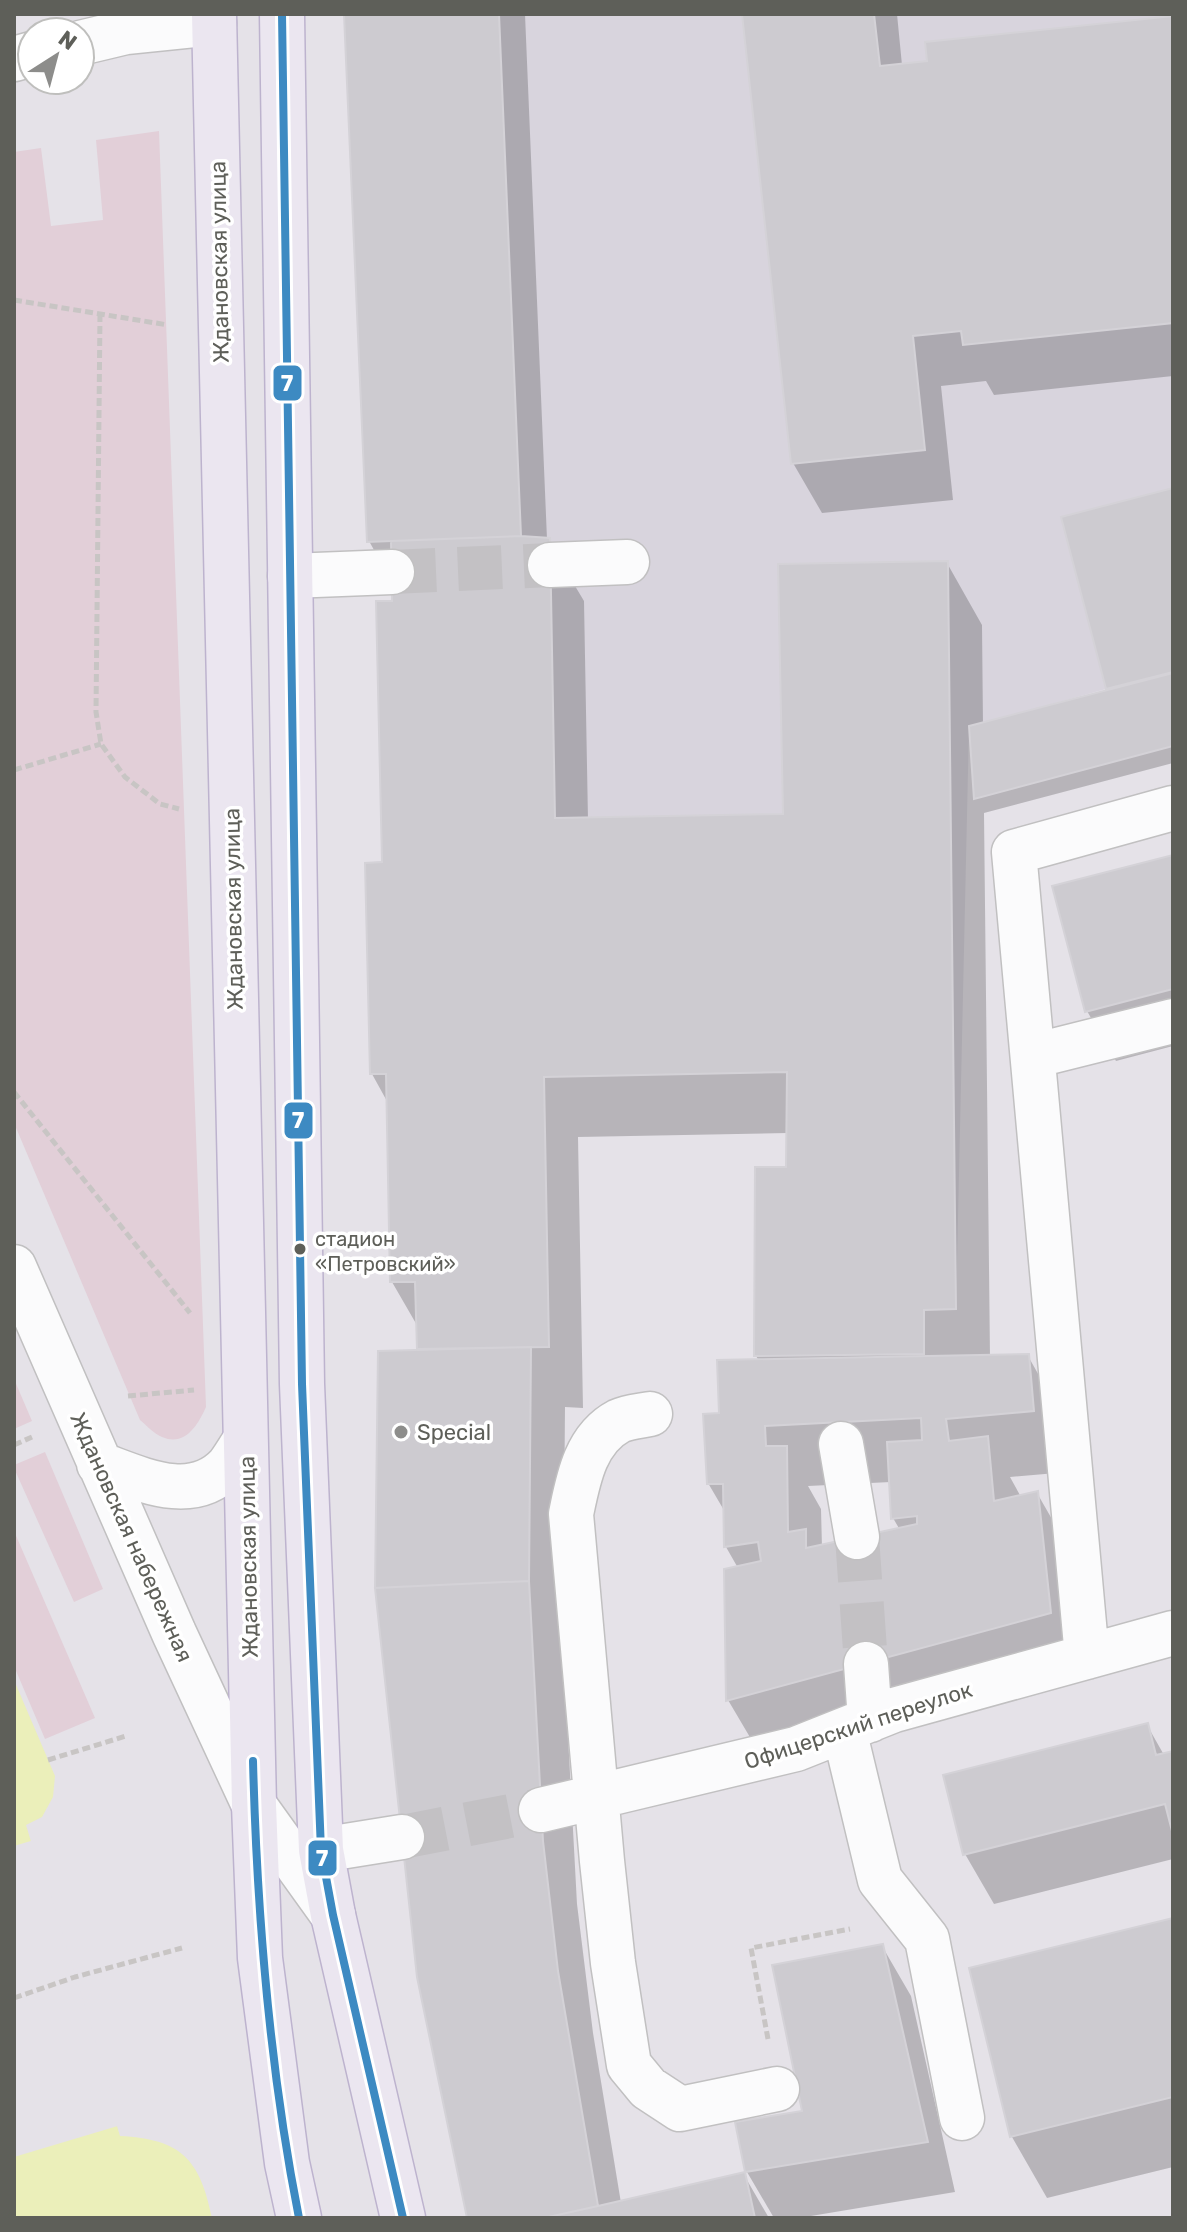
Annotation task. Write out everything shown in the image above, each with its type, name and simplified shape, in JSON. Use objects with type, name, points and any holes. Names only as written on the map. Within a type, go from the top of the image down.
[{"type":"main road","points":[[282,14],[302,1384],[321,1850],[333,1915]]},
{"type":"main road","name":"Ждановская улица","points":[[214,18],[254,1805]]},
{"type":"main road","name":"Ждановская набережная","points":[[254,1805],[260,1958],[287,2163],[299,2218]]},
{"type":"main road","name":"Ждановская набережная","points":[[333,1915],[403,2218]]},
{"type":"street","points":[[96,39],[214,18]]},
{"type":"street","points":[[550,565],[627,562]]},
{"type":"street","points":[[290,576],[392,572]]},
{"type":"street","points":[[1087,1657],[1014,852],[1173,808]]},
{"type":"street","points":[[1033,1056],[1173,1021]]},
{"type":"street","name":"Ждановская набережная","points":[[14,1267],[99,1464],[254,1805],[333,1915]]},
{"type":"street","points":[[650,1414],[621,1420],[598,1437],[580,1473],[571,1514],[595,1797],[613,1963],[629,2065],[648,2088],[680,2109],[777,2089]]},
{"type":"street","points":[[99,1464],[154,1484],[182,1488],[206,1482],[227,1467],[245,1440]]},
{"type":"street","points":[[841,1444],[857,1537]]},
{"type":"street","name":"Офицерский переулок","points":[[541,1810],[796,1749],[894,1710],[1173,1633]]},
{"type":"street","points":[[866,1664],[857,1725],[880,1880],[927,1939],[962,2118]]},
{"type":"street","points":[[321,1850],[402,1837]]},
{"type":"path","points":[[14,300],[181,327]]},
{"type":"path","points":[[100,314],[96,712],[101,744],[125,777],[160,804],[184,810]]},
{"type":"path","points":[[14,770],[101,744]]},
{"type":"path","points":[[14,1092],[193,1317]]},
{"type":"path","points":[[122,1397],[199,1389]]},
{"type":"path","points":[[14,1445],[36,1435]]},
{"type":"path","points":[[48,1760],[126,1736]]},
{"type":"path","points":[[777,2089],[751,1948],[910,1917]]},
{"type":"path","points":[[14,1998],[75,1977],[182,1948]]},
{"type":"shaded area","points":[[344,14],[1173,14],[1173,488],[1061,517],[1106,689],[969,727],[956,1309],[924,1310],[924,1354],[754,1356],[755,1167],[786,1167],[786,1072],[544,1077],[549,1347],[417,1349],[415,1282],[390,1282],[386,1075],[370,1074],[365,863],[382,861],[376,601],[392,600],[392,541],[367,542]]},
{"type":"shaded area","points":[[159,131],[206,1407],[190,1432],[177,1439],[156,1434],[140,1420],[14,1123],[14,152],[41,148],[51,226],[103,220],[96,140]]},
{"type":"shaded area","points":[[14,1379],[32,1421],[14,1429]]},
{"type":"shaded area","points":[[45,1452],[103,1589],[74,1602],[14,1468],[14,1465]]},
{"type":"shaded area","points":[[14,1531],[95,1718],[45,1739],[14,1666]]},
{"type":"shaded area","points":[[14,1680],[55,1776],[53,1797],[42,1817],[26,1825],[120,2136],[158,2142],[184,2156],[201,2181],[212,2218],[14,2218]]},
{"type":"pier","points":[[34,1840],[121,2125],[14,2157],[14,1846]]},
{"type":"building","points":[[344,14],[499,14],[521,536],[367,542]]},
{"type":"building","points":[[742,14],[874,14],[880,66],[927,61],[925,42],[1173,16],[1173,323],[963,345],[961,331],[913,336],[925,450],[791,464]]},
{"type":"building","points":[[1173,488],[1173,672],[1106,689],[1061,517]]},
{"type":"building","points":[[521,536],[550,538],[555,818],[783,814],[778,564],[948,561],[956,1309],[924,1310],[924,1354],[754,1356],[755,1167],[786,1167],[787,1072],[544,1077],[549,1347],[417,1349],[415,1282],[390,1282],[386,1074],[370,1074],[365,863],[382,862],[376,601],[392,601],[391,541]]},
{"type":"building","points":[[1173,673],[1173,746],[974,799],[969,726]]},
{"type":"building","points":[[1173,855],[1173,989],[1085,1012],[1052,886]]},
{"type":"building","points":[[531,1347],[529,1581],[375,1588],[378,1351]]},
{"type":"building","points":[[1029,1354],[1034,1411],[946,1419],[949,1441],[988,1436],[994,1501],[1038,1491],[1051,1613],[726,1701],[724,1569],[761,1561],[758,1542],[724,1547],[723,1484],[707,1484],[703,1414],[719,1413],[717,1360]],"holes":[[[921,1418],[922,1440],[887,1442],[891,1519],[917,1516],[917,1524],[806,1548],[806,1529],[788,1532],[787,1446],[766,1446],[765,1426]]]},
{"type":"building","points":[[529,1581],[543,1841],[558,1971],[598,2206],[544,2218],[467,2218],[417,1977],[375,1588]]},
{"type":"building","points":[[1148,1723],[1156,1755],[1173,1751],[1173,1835],[1165,1804],[963,1855],[943,1775]]},
{"type":"building","points":[[1173,1918],[1173,2097],[1010,2137],[969,1968]]},
{"type":"building","points":[[883,1944],[928,2142],[745,2172],[735,2122],[802,2111],[772,1965]]},
{"type":"building","points":[[745,2172],[755,2218],[544,2218],[598,2206]]},
{"type":"tunnel","points":[[392,572],[550,565]]},
{"type":"tunnel","points":[[857,1537],[866,1664]]},
{"type":"tunnel","points":[[402,1837],[541,1810]]},
{"type":"transit line","name":"7","points":[[282,14],[302,1384],[321,1850],[333,1915],[403,2218]]},
{"type":"transit line","name":"7","points":[[253,1761],[266,1991],[280,2105],[299,2218]]},
{"type":"place","name":"стадион «Петровский»","points":[[300,1249]]},
{"type":"place","name":"Special","points":[[401,1432]]}]
